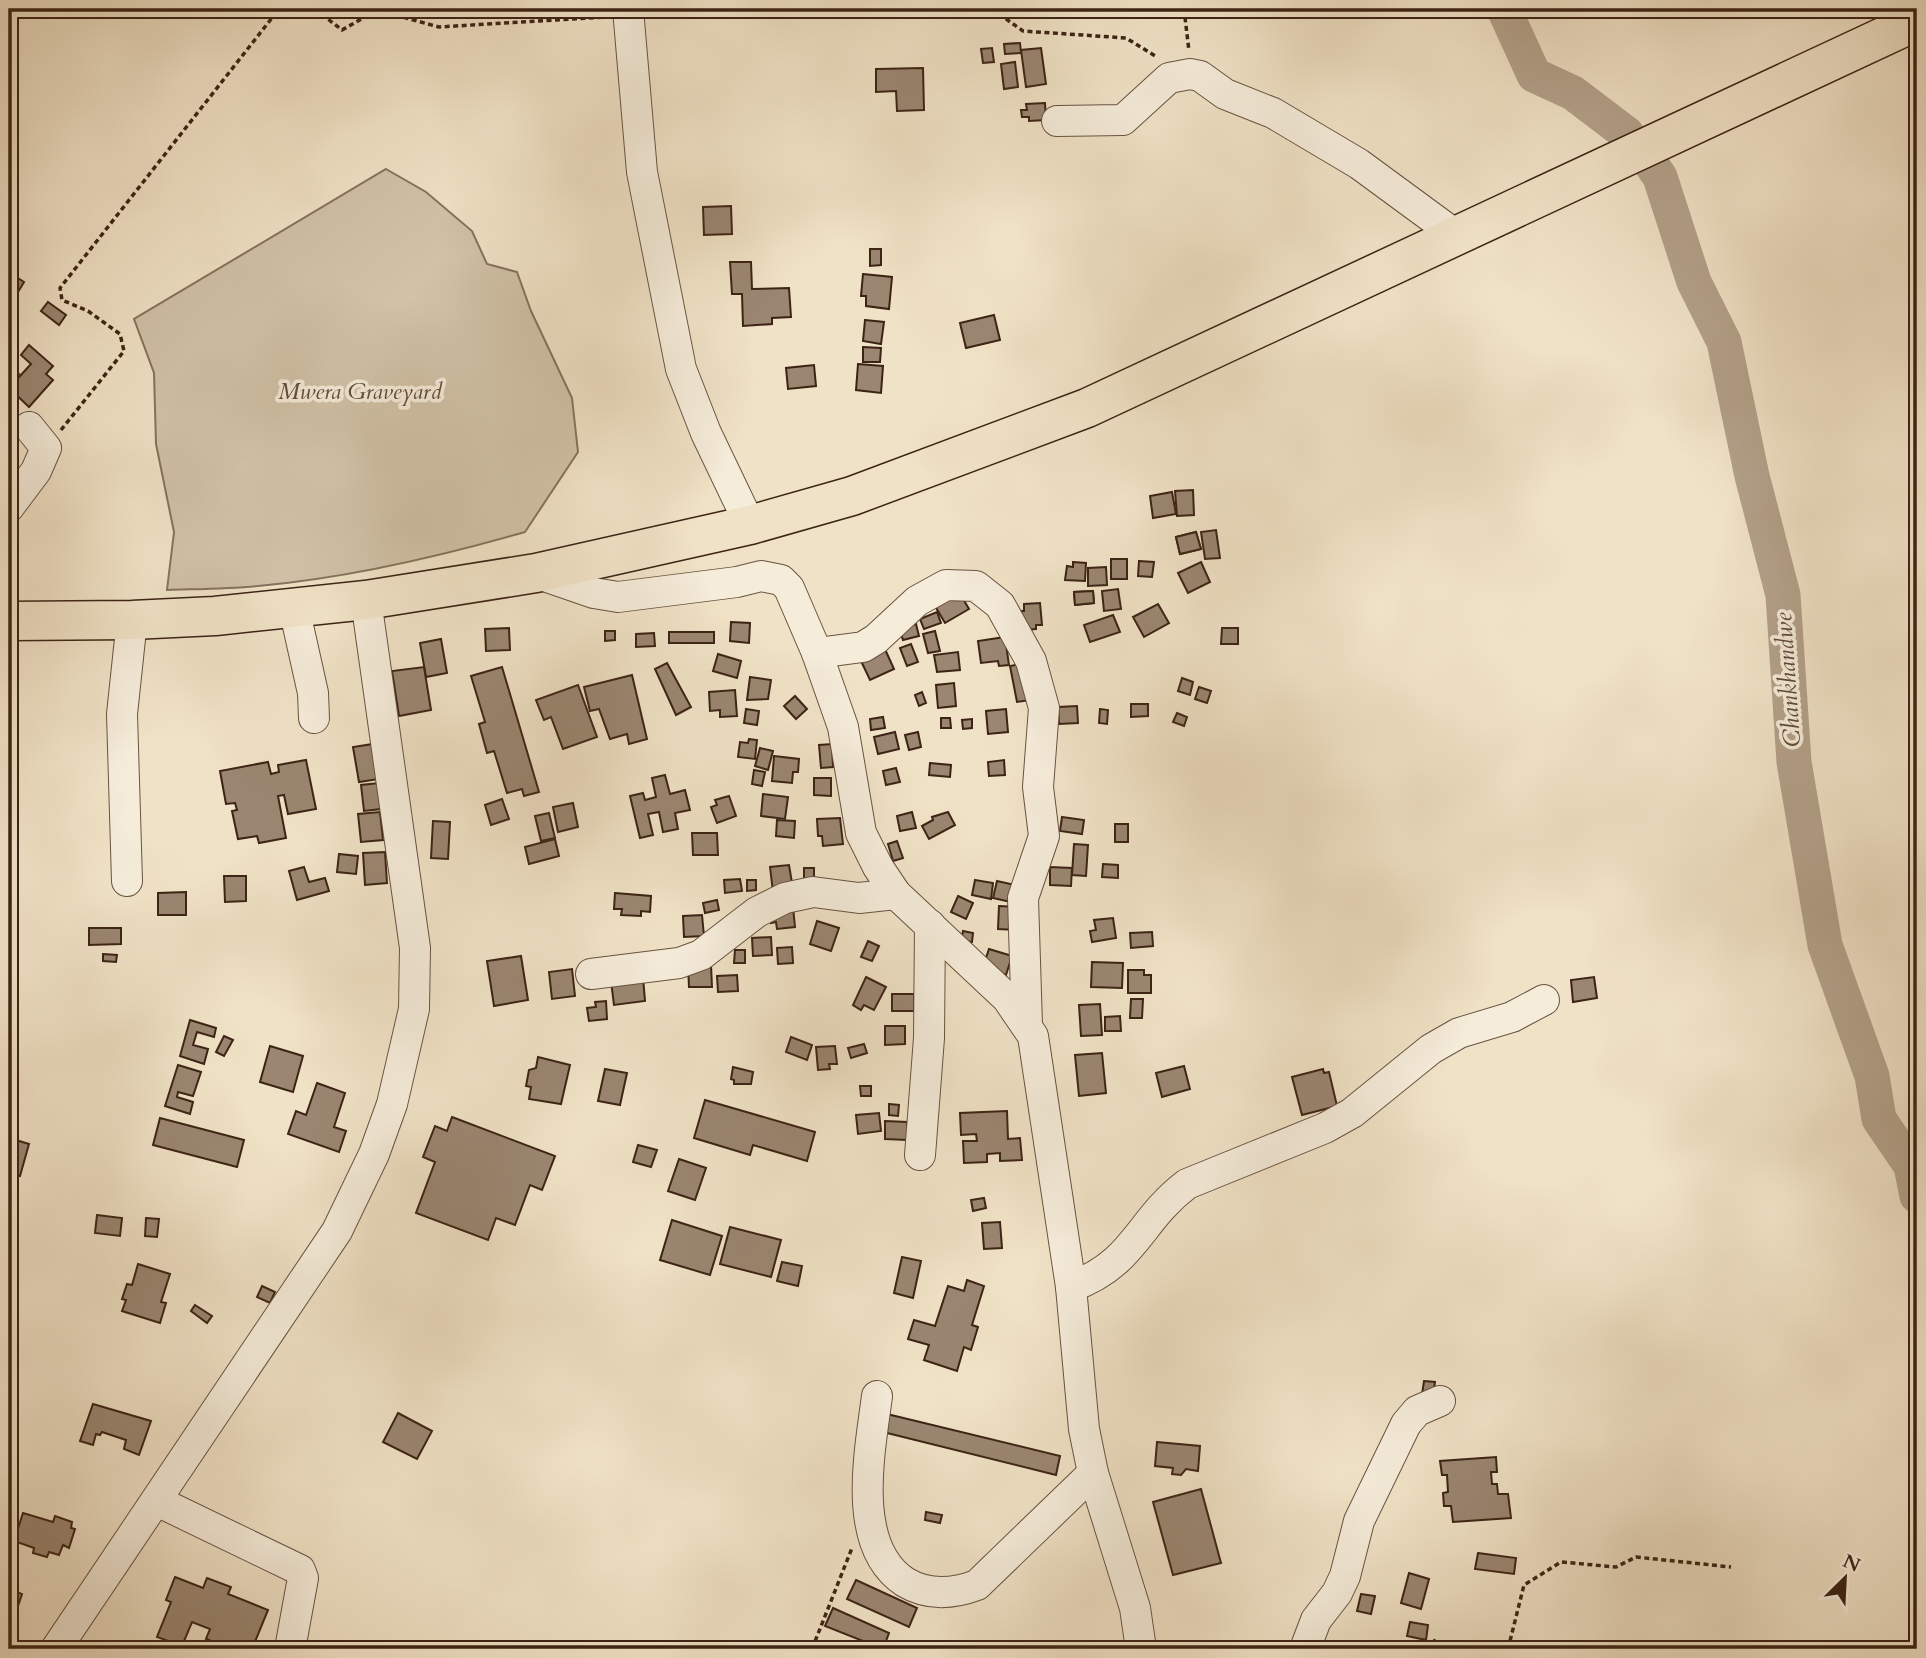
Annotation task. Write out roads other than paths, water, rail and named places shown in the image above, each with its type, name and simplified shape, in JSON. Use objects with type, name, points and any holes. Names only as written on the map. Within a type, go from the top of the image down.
[{"type":"highway","points":[[9,621],[132,620],[366,600],[536,573],[750,525],[852,496],[1087,408],[1917,21]]},
{"type":"street","points":[[628,12],[642,172],[681,369],[706,433],[750,525]]},
{"type":"street","points":[[1057,121],[1123,120],[1169,78],[1200,78],[1225,94],[1273,113],[1359,164],[1457,236]]},
{"type":"street","points":[[9,507],[36,471],[37,438]]},
{"type":"street","points":[[536,573],[594,593],[618,597],[771,576],[789,588],[817,653],[843,727],[861,833],[877,867],[896,894],[1007,998],[1027,1025],[1038,1051],[1071,1287],[1080,1403],[1093,1473],[1135,1608],[1141,1649]]},
{"type":"street","points":[[817,653],[863,647],[876,639],[917,601],[946,585],[976,586],[1000,605],[1031,661],[1044,708],[1038,787],[1044,836],[1026,883],[1022,907],[1027,1025]]},
{"type":"street","points":[[58,1649],[337,1231],[374,1154],[405,1054],[414,1009],[415,948],[366,600]]},
{"type":"street","points":[[294,608],[313,693],[314,718]]},
{"type":"street","points":[[127,881],[122,715],[132,620]]},
{"type":"street","points":[[591,974],[679,963],[701,955],[757,912],[785,898],[813,892],[859,898],[896,894]]},
{"type":"street","points":[[920,1155],[929,1038],[930,925]]},
{"type":"street","points":[[1071,1287],[1096,1278],[1114,1265],[1134,1245],[1169,1198],[1187,1184],[1325,1128],[1352,1113],[1430,1049],[1459,1033],[1512,1017],[1544,1000]]},
{"type":"street","points":[[877,1396],[867,1478],[877,1550],[891,1573],[913,1587],[936,1593],[958,1592],[977,1585],[1093,1473]]},
{"type":"street","points":[[1305,1649],[1316,1620],[1337,1593],[1345,1576],[1359,1521],[1406,1424],[1417,1411],[1440,1401]]},
{"type":"street","points":[[157,1501],[300,1570],[303,1578],[290,1649]]},
{"type":"waterway","name":"Chankhandwe","points":[[1504,9],[1534,75],[1573,93],[1627,134]]},
{"type":"waterway","name":"Chankhandwe","points":[[1651,164],[1660,177],[1694,282],[1724,342],[1752,476],[1783,595],[1794,762],[1825,945],[1872,1076],[1879,1119],[1911,1166],[1917,1196]]},
{"type":"park label","name":"Mwera Graveyard","points":[[360,391]]}]
